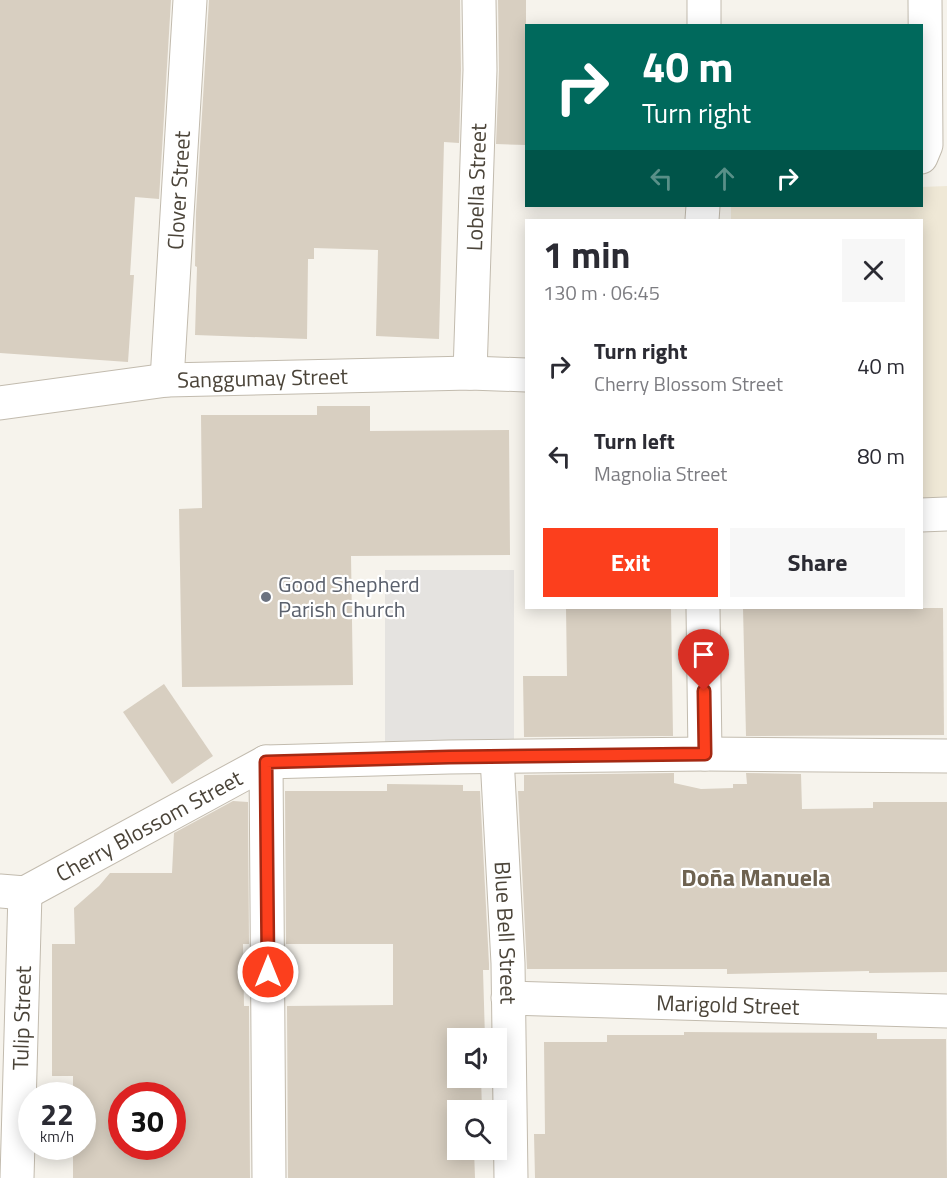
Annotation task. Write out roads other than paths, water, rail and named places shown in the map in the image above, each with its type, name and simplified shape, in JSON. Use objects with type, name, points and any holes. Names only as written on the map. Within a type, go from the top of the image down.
[{"type":"street","name":"Clover Street","points":[[167,380],[190,0]]},
{"type":"street","name":"Lobella Street","points":[[470,374],[480,70],[479,0]]},
{"type":"street","points":[[704,0],[704,24]]},
{"type":"street","points":[[923,153],[926,145],[925,0]]},
{"type":"street","points":[[923,159],[947,162]]},
{"type":"street","name":"Sanggumay Street","points":[[0,403],[167,380],[525,375]]},
{"type":"street","points":[[923,515],[947,514]]},
{"type":"street","points":[[703,609],[705,754]]},
{"type":"street","name":"Cherry Blossom Street","points":[[13,892],[266,762],[705,754],[947,756]]},
{"type":"street","name":"Blue Bell Street","points":[[497,757],[508,998],[511,1178]]},
{"type":"street","points":[[266,762],[269,1178]]},
{"type":"street","name":"Tulip Street","points":[[13,892],[18,1178]]},
{"type":"street","name":"Marigold Street","points":[[508,998],[947,1011]]},
{"type":"place","name":"Good Shepherd Parish Church","points":[[266,597]]},
{"type":"district","name":"Doña Manuela","points":[[756,877]]}]
